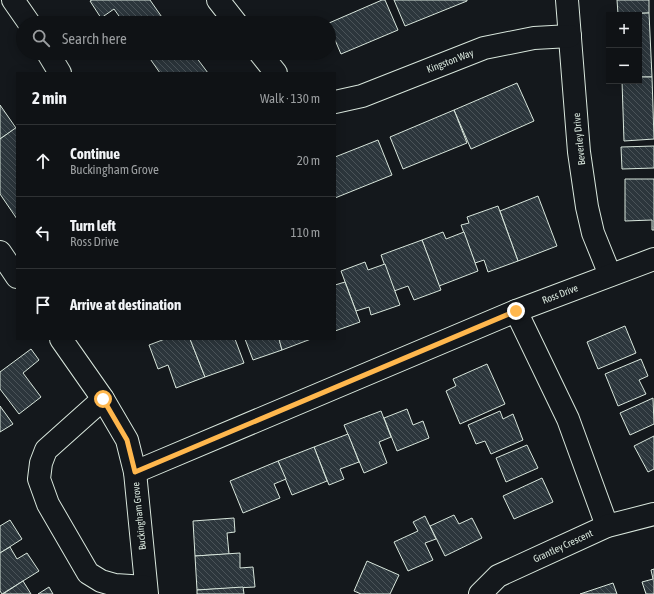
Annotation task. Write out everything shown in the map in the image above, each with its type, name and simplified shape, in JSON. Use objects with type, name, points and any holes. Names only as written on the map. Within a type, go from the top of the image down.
[{"type":"street","points":[[13,0],[24,16]]},
{"type":"street","points":[[218,0],[231,16]]},
{"type":"street","name":"Beverley Drive","points":[[567,0],[579,152],[587,207],[593,233],[610,275]]},
{"type":"street","name":"Kingston Way","points":[[336,102],[362,96],[484,48],[534,38],[570,36]]},
{"type":"street","points":[[52,60],[59,72]]},
{"type":"street","points":[[266,60],[275,72]]},
{"type":"street","points":[[0,252],[16,275]]},
{"type":"street","name":"Ross Drive","points":[[135,472],[516,311],[654,259]]},
{"type":"street","points":[[516,311],[568,419],[607,526]]},
{"type":"street","name":"Buckingham Grove","points":[[62,340],[103,399],[127,440],[135,472],[147,591]]},
{"type":"street","points":[[103,399],[46,450],[41,463],[39,478],[48,504],[88,573],[101,581],[147,591]]},
{"type":"street","name":"Grantley Crescent","points":[[480,594],[498,576],[607,526],[654,514]]},
{"type":"building","points":[[150,0],[161,16],[119,16],[114,9],[104,16],[100,16],[90,1]]},
{"type":"building","points":[[385,0],[398,30],[341,54],[336,42],[336,20]]},
{"type":"building","points":[[394,0],[467,0],[467,1],[405,26]]},
{"type":"building","points":[[617,0],[649,0],[649,13],[618,12]]},
{"type":"building","points":[[642,13],[649,13],[652,77],[642,77]]},
{"type":"building","points":[[151,60],[198,60],[207,72],[159,72]]},
{"type":"building","points":[[642,77],[652,77],[654,139],[624,141],[622,84],[642,84]]},
{"type":"building","points":[[517,83],[534,121],[471,149],[454,110]]},
{"type":"building","points":[[0,105],[16,128],[0,139]]},
{"type":"building","points":[[454,110],[467,143],[403,169],[390,137]]},
{"type":"building","points":[[16,128],[16,218],[0,194],[0,139]]},
{"type":"building","points":[[378,140],[392,175],[336,198],[336,157]]},
{"type":"building","points":[[654,146],[654,168],[622,169],[621,147]]},
{"type":"building","points":[[625,179],[654,179],[654,230],[652,230],[652,220],[625,221]]},
{"type":"building","points":[[538,196],[557,246],[518,261],[500,211]]},
{"type":"building","points":[[498,206],[518,261],[488,272],[484,260],[475,263],[461,225],[469,223],[467,217]]},
{"type":"building","points":[[443,232],[446,239],[464,232],[478,271],[439,286],[422,240]]},
{"type":"building","points":[[422,240],[441,290],[414,300],[408,286],[394,291],[381,255]]},
{"type":"building","points":[[365,262],[368,270],[385,264],[400,305],[371,315],[369,307],[356,311],[341,271]]},
{"type":"building","points":[[345,282],[360,322],[336,331],[336,285]]},
{"type":"building","points":[[625,326],[636,353],[598,369],[587,342]]},
{"type":"building","points":[[162,340],[190,340],[205,377],[176,388],[168,365],[158,369],[149,345]]},
{"type":"building","points":[[190,340],[235,340],[244,363],[205,377]]},
{"type":"building","points":[[245,340],[279,340],[282,350],[253,360]]},
{"type":"building","points":[[279,340],[308,340],[282,350]]},
{"type":"building","points":[[31,349],[39,360],[23,373],[41,397],[19,414],[0,389],[0,372]]},
{"type":"building","points":[[641,359],[648,376],[639,380],[646,394],[618,406],[605,374]]},
{"type":"building","points":[[487,364],[505,404],[460,424],[446,391],[456,386],[453,379]]},
{"type":"building","points":[[653,398],[654,424],[630,435],[620,413]]},
{"type":"building","points":[[0,406],[13,424],[0,432]]},
{"type":"building","points":[[407,409],[413,425],[423,421],[429,438],[397,451],[384,418]]},
{"type":"building","points":[[381,411],[391,437],[379,442],[387,463],[364,473],[344,425]]},
{"type":"building","points":[[500,411],[503,419],[513,414],[523,440],[491,454],[485,441],[476,444],[468,425]]},
{"type":"building","points":[[348,434],[359,462],[340,469],[344,479],[329,485],[314,447]]},
{"type":"building","points":[[654,436],[654,469],[648,472],[634,446]]},
{"type":"building","points":[[527,445],[538,468],[506,482],[496,458]]},
{"type":"building","points":[[314,447],[327,481],[292,495],[278,461]]},
{"type":"building","points":[[278,461],[286,479],[274,484],[280,498],[243,513],[230,481]]},
{"type":"building","points":[[542,478],[553,502],[514,519],[503,496]]},
{"type":"building","points":[[454,515],[459,524],[472,518],[482,538],[445,556],[430,526]]},
{"type":"building","points":[[425,516],[436,539],[425,543],[433,560],[408,571],[394,542],[418,531],[413,522]]},
{"type":"building","points":[[234,518],[235,532],[227,533],[229,554],[195,556],[193,521]]},
{"type":"building","points":[[10,520],[22,539],[0,553],[0,526]]},
{"type":"building","points":[[10,547],[17,559],[27,553],[39,571],[2,594],[0,591],[0,553]]},
{"type":"building","points":[[240,553],[240,568],[253,567],[255,587],[197,590],[195,556]]},
{"type":"building","points":[[367,561],[399,575],[390,594],[361,594],[354,591]]},
{"type":"building","points":[[654,569],[654,594],[646,594],[642,582],[653,579],[651,570]]},
{"type":"building","points":[[23,581],[31,594],[3,594]]},
{"type":"building","points":[[613,583],[617,594],[580,594]]},
{"type":"building","points":[[49,587],[53,594],[38,594]]},
{"type":"building","points":[[243,587],[244,594],[197,594],[197,590]]},
{"type":"route","points":[[103,399],[127,440],[135,472],[516,311]]}]
